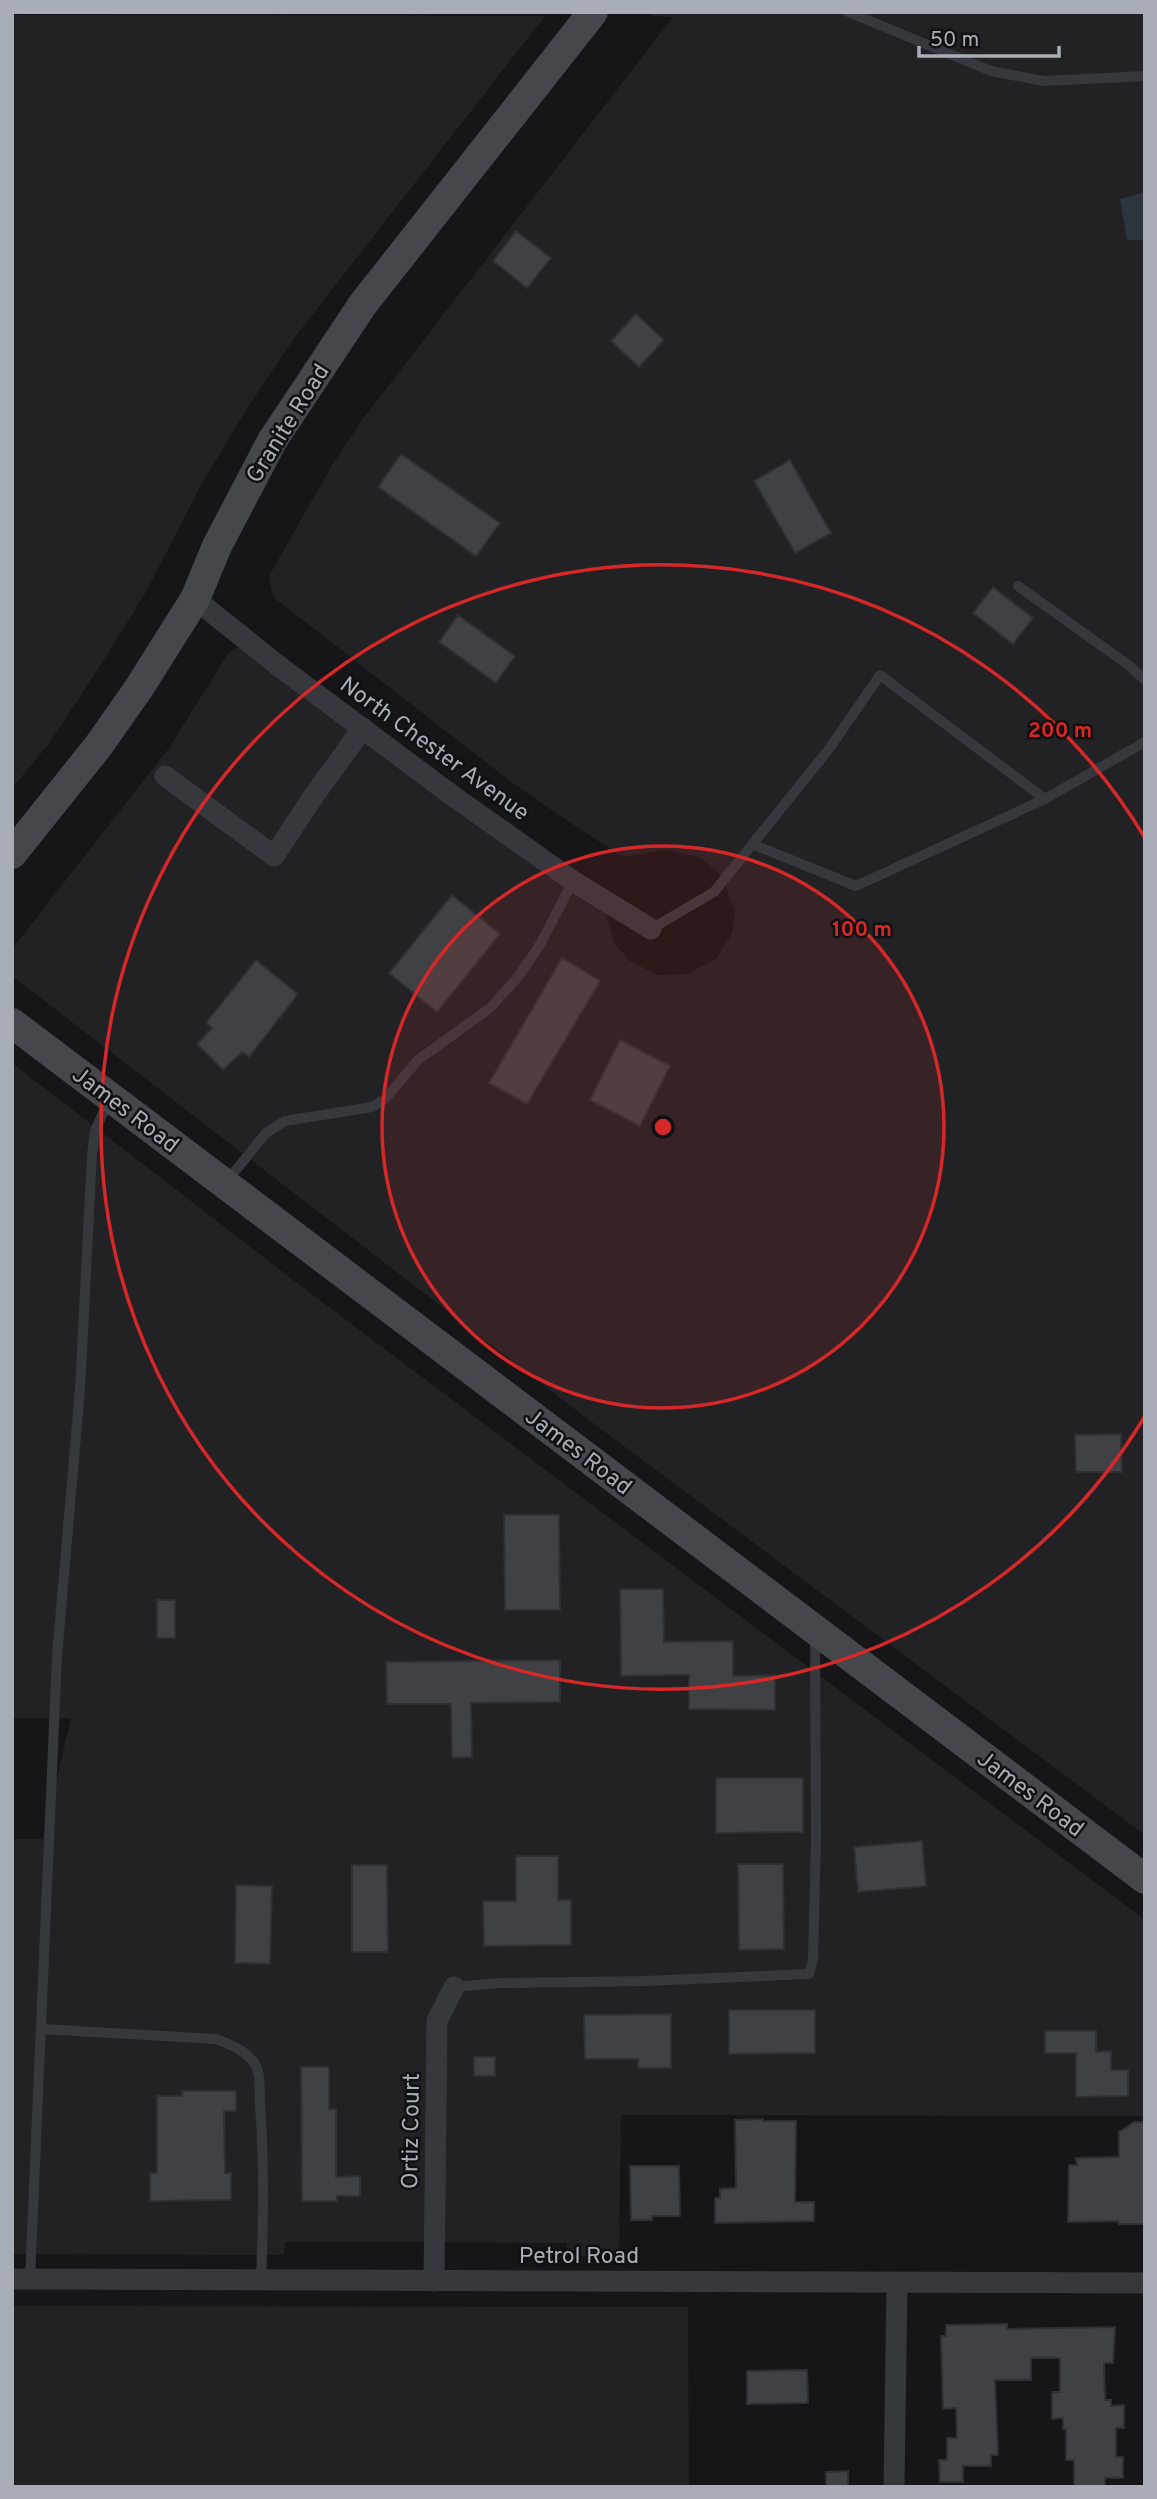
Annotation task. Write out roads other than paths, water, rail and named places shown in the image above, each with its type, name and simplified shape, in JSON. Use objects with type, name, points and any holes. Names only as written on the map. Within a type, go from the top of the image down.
[{"type":"main road","name":"Granite Road","points":[[12,854],[106,736],[139,688],[195,599],[218,546],[272,441],[363,304],[593,12]]},
{"type":"main road","name":"James Road","points":[[12,1023],[1145,1879]]},
{"type":"street","name":"North Chester Avenue","points":[[195,599],[280,667],[573,881],[651,929]]},
{"type":"street","points":[[165,776],[274,856],[363,728]]},
{"type":"street","name":"Ortiz Court","points":[[434,2281],[437,2021],[454,1987]]},
{"type":"street","name":"Petrol Road","points":[[21,2279],[1145,2283]]},
{"type":"street","points":[[894,2487],[897,2282]]},
{"type":"lane","points":[[848,12],[992,71],[1044,81],[1145,76]]},
{"type":"lane","points":[[1018,586],[1128,664],[1145,680]]},
{"type":"lane","points":[[651,929],[714,892],[829,749],[880,675],[1045,799]]},
{"type":"lane","points":[[752,844],[856,886],[1045,799],[1145,742]]},
{"type":"lane","points":[[225,1184],[266,1133],[285,1121],[372,1108],[385,1099],[418,1060],[490,1008],[518,978],[541,943],[573,881]]},
{"type":"lane","points":[[21,2279],[41,2029],[57,1656],[80,1389],[92,1155],[95,1130],[110,1097]]},
{"type":"lane","points":[[454,1987],[501,1983],[645,1981],[809,1974],[813,1960],[816,1839],[814,1629]]},
{"type":"lane","points":[[41,2029],[216,2039],[236,2047],[250,2057],[258,2069],[263,2141],[265,2207],[261,2280]]}]
